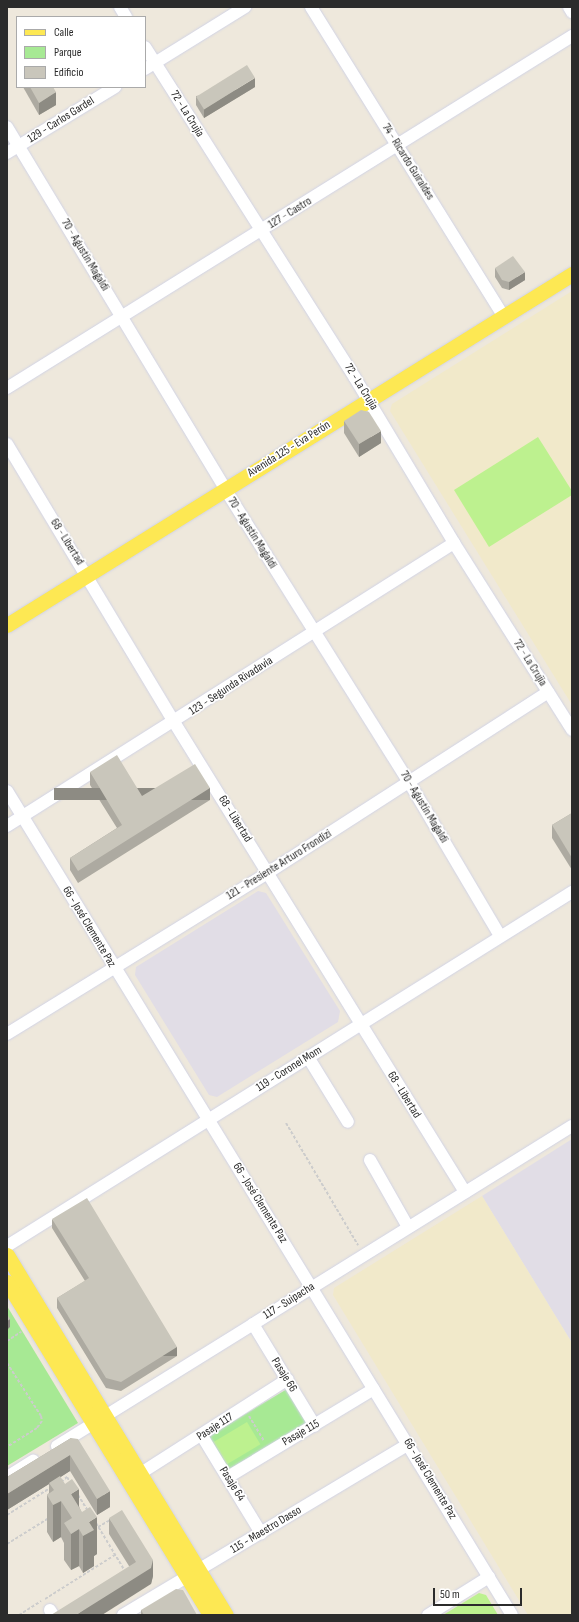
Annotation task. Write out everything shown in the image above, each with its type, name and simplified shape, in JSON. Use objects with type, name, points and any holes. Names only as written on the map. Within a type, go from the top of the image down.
[{"type":"main road","name":"Avenida 125 - Eva Perón","points":[[7,625],[88,576],[368,399],[572,274]]},
{"type":"main road","points":[[7,1255],[100,1420],[193,1572],[226,1615]]},
{"type":"main road","points":[[7,1282],[33,1325],[100,1420],[141,1473],[193,1572],[210,1615]]},
{"type":"street","points":[[120,7],[125,16]]},
{"type":"street","points":[[150,66],[245,7]]},
{"type":"street","name":"74 - Ricardo Guiraldes","points":[[311,7],[504,317]]},
{"type":"street","points":[[569,7],[572,12]]},
{"type":"street","name":"127 - Castro","points":[[7,388],[121,316],[398,146],[572,36]]},
{"type":"street","name":"72 - La Crujía","points":[[146,51],[150,66],[261,231],[368,399],[454,543],[572,730]]},
{"type":"street","name":"129 - Carlos Gardel","points":[[7,153],[113,88]]},
{"type":"street","name":"70 - Agustín Magaldi","points":[[7,127],[225,489],[409,782],[500,936]]},
{"type":"street","name":"68 - Libertad","points":[[7,444],[88,576],[174,722],[269,872],[360,1025],[465,1192]]},
{"type":"street","name":"123 - Segunda Rivadavia","points":[[7,826],[174,722],[454,543]]},
{"type":"street","name":"121 - Presiente Arturo Frondizi","points":[[7,1034],[115,970],[548,692]]},
{"type":"street","name":"66 - José Clemente Paz","points":[[7,791],[207,1120],[312,1286],[409,1444],[512,1615]]},
{"type":"street","name":"119 - Coronel Mom","points":[[7,1246],[572,892]]},
{"type":"street","points":[[308,1057],[348,1122]]},
{"type":"street","name":"117 - Suipacha","points":[[7,1477],[312,1286],[572,1126]]},
{"type":"street","points":[[370,1160],[408,1227]]},
{"type":"street","name":"Pasaje 66","points":[[252,1324],[288,1379],[315,1426]]},
{"type":"street","name":"Pasaje 117","points":[[141,1473],[202,1436],[288,1379]]},
{"type":"street","name":"Pasaje 115","points":[[228,1477],[315,1426],[374,1389]]},
{"type":"street","name":"Pasaje 64","points":[[202,1436],[261,1532]]},
{"type":"street","name":"115 - Maestro Dasso","points":[[123,1615],[409,1444]]},
{"type":"street","points":[[428,1615],[489,1577]]},
{"type":"path","points":[[286,1123],[364,1254]]},
{"type":"path","points":[[7,1341],[33,1325]]},
{"type":"path","points":[[7,1363],[41,1416],[42,1421],[37,1428],[7,1448]]},
{"type":"path","points":[[243,1408],[270,1451]]},
{"type":"path","points":[[7,1515],[67,1477],[74,1488]]},
{"type":"path","points":[[77,1493],[91,1516]]},
{"type":"path","points":[[74,1502],[80,1498]]},
{"type":"path","points":[[7,1544],[54,1515]]},
{"type":"path","points":[[98,1528],[115,1517]]},
{"type":"path","points":[[95,1522],[128,1576]]},
{"type":"path","points":[[19,1615],[115,1555]]},
{"type":"shaded area","points":[[572,291],[572,705],[390,411],[392,404]]},
{"type":"shaded area","points":[[258,891],[266,893],[340,1011],[338,1022],[217,1097],[209,1095],[135,975],[136,967]]},
{"type":"shaded area","points":[[572,1139],[572,1343],[482,1196]]},
{"type":"shaded area","points":[[482,1196],[572,1343],[572,1615],[528,1615],[333,1295],[334,1288]]},
{"type":"green space","points":[[538,437],[572,491],[572,495],[489,547],[454,490]]},
{"type":"green space","points":[[7,1306],[78,1423],[7,1466]]},
{"type":"green space","points":[[287,1389],[307,1422],[228,1470],[208,1436]]},
{"type":"green space","points":[[247,1422],[260,1444],[227,1464],[214,1442]]},
{"type":"green space","points":[[479,1593],[486,1595],[498,1615],[443,1615]]},
{"type":"building","points":[[247,65],[255,78],[204,110],[196,97]]},
{"type":"building","points":[[31,88],[54,88],[56,92],[39,103]]},
{"type":"building","points":[[513,256],[525,272],[509,282],[502,280],[495,268]]},
{"type":"building","points":[[361,410],[369,412],[381,431],[359,444],[344,421]]},
{"type":"building","points":[[117,755],[142,796],[195,764],[210,788],[78,871],[70,858],[122,825],[90,772]]},
{"type":"building","points":[[572,813],[572,858],[552,825]]},
{"type":"building","points":[[87,1198],[177,1347],[121,1382],[106,1378],[57,1298],[89,1278],[52,1219]]},
{"type":"building","points":[[7,1314],[10,1319],[7,1321]]},
{"type":"building","points":[[71,1438],[78,1439],[110,1491],[97,1499],[70,1455],[7,1494],[7,1477]]},
{"type":"building","points":[[60,1476],[65,1484],[72,1479],[79,1489],[71,1494],[82,1512],[90,1507],[97,1517],[89,1522],[94,1530],[83,1536],[79,1529],[71,1534],[64,1523],[72,1518],[61,1501],[53,1505],[47,1495],[54,1490],[49,1483]]},
{"type":"building","points":[[122,1510],[153,1560],[151,1568],[76,1615],[51,1615],[136,1562],[109,1518]]},
{"type":"building","points":[[176,1589],[183,1590],[197,1615],[144,1615],[141,1610]]}]
